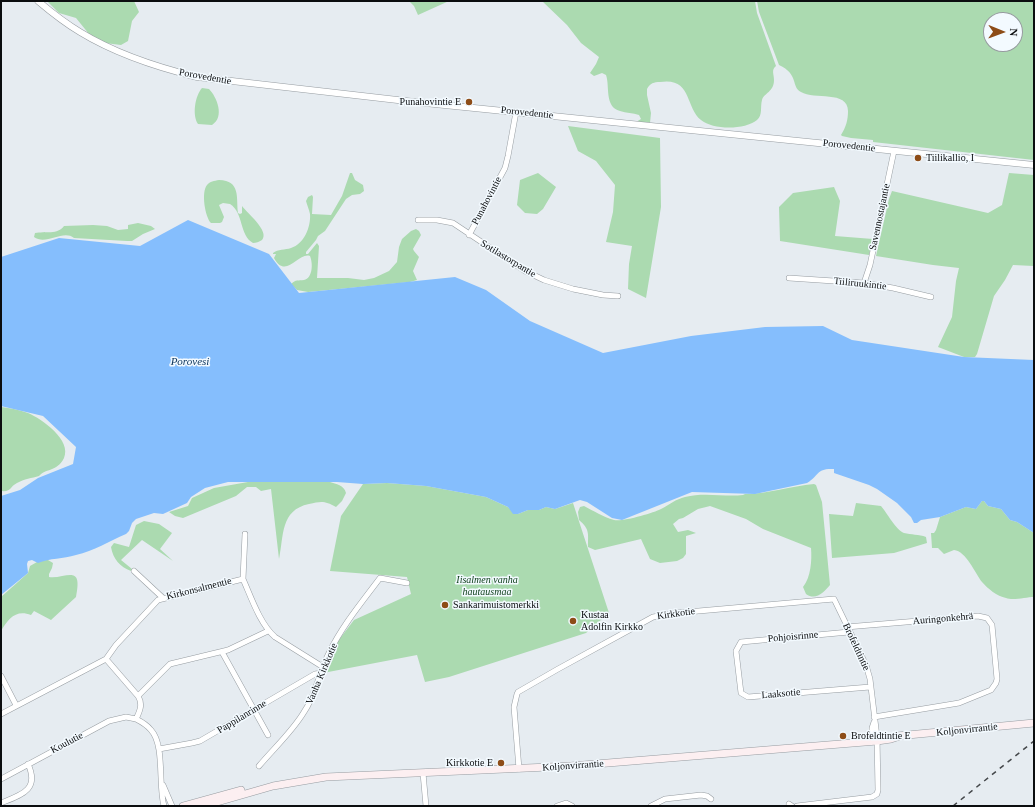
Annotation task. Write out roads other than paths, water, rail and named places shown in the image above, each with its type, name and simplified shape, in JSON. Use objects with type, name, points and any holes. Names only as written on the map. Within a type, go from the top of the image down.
[{"type":"main road","name":"Koljonvirrantie","points":[[183,806],[243,790],[326,777],[519,769],[662,759],[875,739],[891,740],[900,736],[1034,723]]},
{"type":"main road","name":"Koljonvirrantie","points":[[203,806],[273,786]]},
{"type":"street","name":"Porovedentie","points":[[38,1],[79,32],[124,54],[164,69],[197,77],[516,112],[1034,165]]},
{"type":"street","name":"Punahovintie","points":[[418,220],[437,220],[453,223],[469,235],[505,168],[516,112]]},
{"type":"street","name":"Savennostajantie","points":[[864,283],[870,266],[894,151]]},
{"type":"street","name":"Sotilastorpantie","points":[[469,235],[525,271],[544,280],[573,289],[603,295],[618,296]]},
{"type":"street","name":"Tiiliruukintie","points":[[789,278],[864,283],[930,297]]},
{"type":"street","points":[[243,579],[245,534]]},
{"type":"street","points":[[134,571],[163,598]]},
{"type":"street","name":"Vanha Kirkkotie","points":[[259,766],[299,721],[310,702],[323,667],[338,638],[380,578],[407,582]]},
{"type":"street","name":"Kirkonsalmentie","points":[[1,714],[106,659],[116,645],[153,604],[163,598],[243,579],[268,631],[323,667]]},
{"type":"street","name":"Brofeldtintie","points":[[797,806],[875,796],[878,790],[875,739],[872,728],[874,719],[870,679],[866,665],[834,599]]},
{"type":"street","name":"Kirkkotie","points":[[519,769],[514,707],[517,694],[522,689],[653,617],[676,613],[834,599]]},
{"type":"street","name":"Auringonkehrä","points":[[848,630],[978,616],[987,618],[992,625],[997,679],[992,690],[959,702],[874,719]]},
{"type":"street","name":"Pohjoisrinne","points":[[738,645],[743,641],[848,630]]},
{"type":"street","points":[[138,696],[170,664],[234,648],[268,631]]},
{"type":"street","name":"Laaksotie","points":[[738,645],[736,650],[740,690],[745,696],[870,687]]},
{"type":"street","points":[[222,652],[268,734]]},
{"type":"street","points":[[106,659],[138,696],[141,704],[136,719],[146,724],[152,730],[156,738],[159,749],[160,780],[164,806]]},
{"type":"street","name":"Pappilanrinne","points":[[159,749],[200,741],[315,674],[321,673]]},
{"type":"street","points":[[1,676],[16,705]]},
{"type":"street","name":"Koulutie","points":[[1,779],[109,721],[121,717],[136,719]]},
{"type":"street","points":[[1,803],[22,795],[28,789],[32,777],[28,764]]},
{"type":"street","points":[[423,773],[426,806]]},
{"type":"street","points":[[160,780],[172,806]]},
{"type":"street","points":[[650,806],[665,798],[701,795],[707,796],[711,799]]},
{"type":"street","points":[[557,806],[566,803],[572,806]]},
{"type":"water","name":"Porovesi","points":[[188,220],[269,254],[299,293],[455,277],[486,290],[530,321],[603,353],[691,336],[765,327],[823,326],[852,340],[964,357],[1034,360],[1034,533],[1017,522],[1010,520],[1001,509],[988,506],[984,501],[982,501],[976,509],[966,507],[940,517],[921,520],[914,523],[911,517],[897,503],[877,489],[834,473],[834,469],[821,471],[807,483],[755,494],[692,492],[622,520],[612,518],[587,502],[580,500],[555,509],[546,507],[539,510],[528,510],[518,514],[513,514],[508,507],[486,497],[426,486],[387,483],[228,482],[205,488],[191,497],[187,503],[163,514],[154,513],[136,519],[126,534],[89,551],[38,563],[32,560],[28,561],[28,573],[1,595],[1,496],[20,490],[38,478],[73,464],[76,447],[43,416],[1,406],[1,257],[59,238],[140,246]]},
{"type":"railway","points":[[953,806],[1034,741]]},
{"type":"place","name":"Punahovintie E","points":[[469,102]]},
{"type":"place","name":"Tiilikallio, I","points":[[918,158]]},
{"type":"place","name":"Sankarimuistomerkki","points":[[445,605]]},
{"type":"place","name":"Kustaa Adolfin Kirkko","points":[[573,621]]},
{"type":"place","name":"Brofeldtintie E","points":[[843,736]]},
{"type":"place","name":"Kirkkotie E","points":[[501,763]]},
{"type":"park label","name":"Iisalmen vanha hautausmaa","points":[[487,586]]}]
